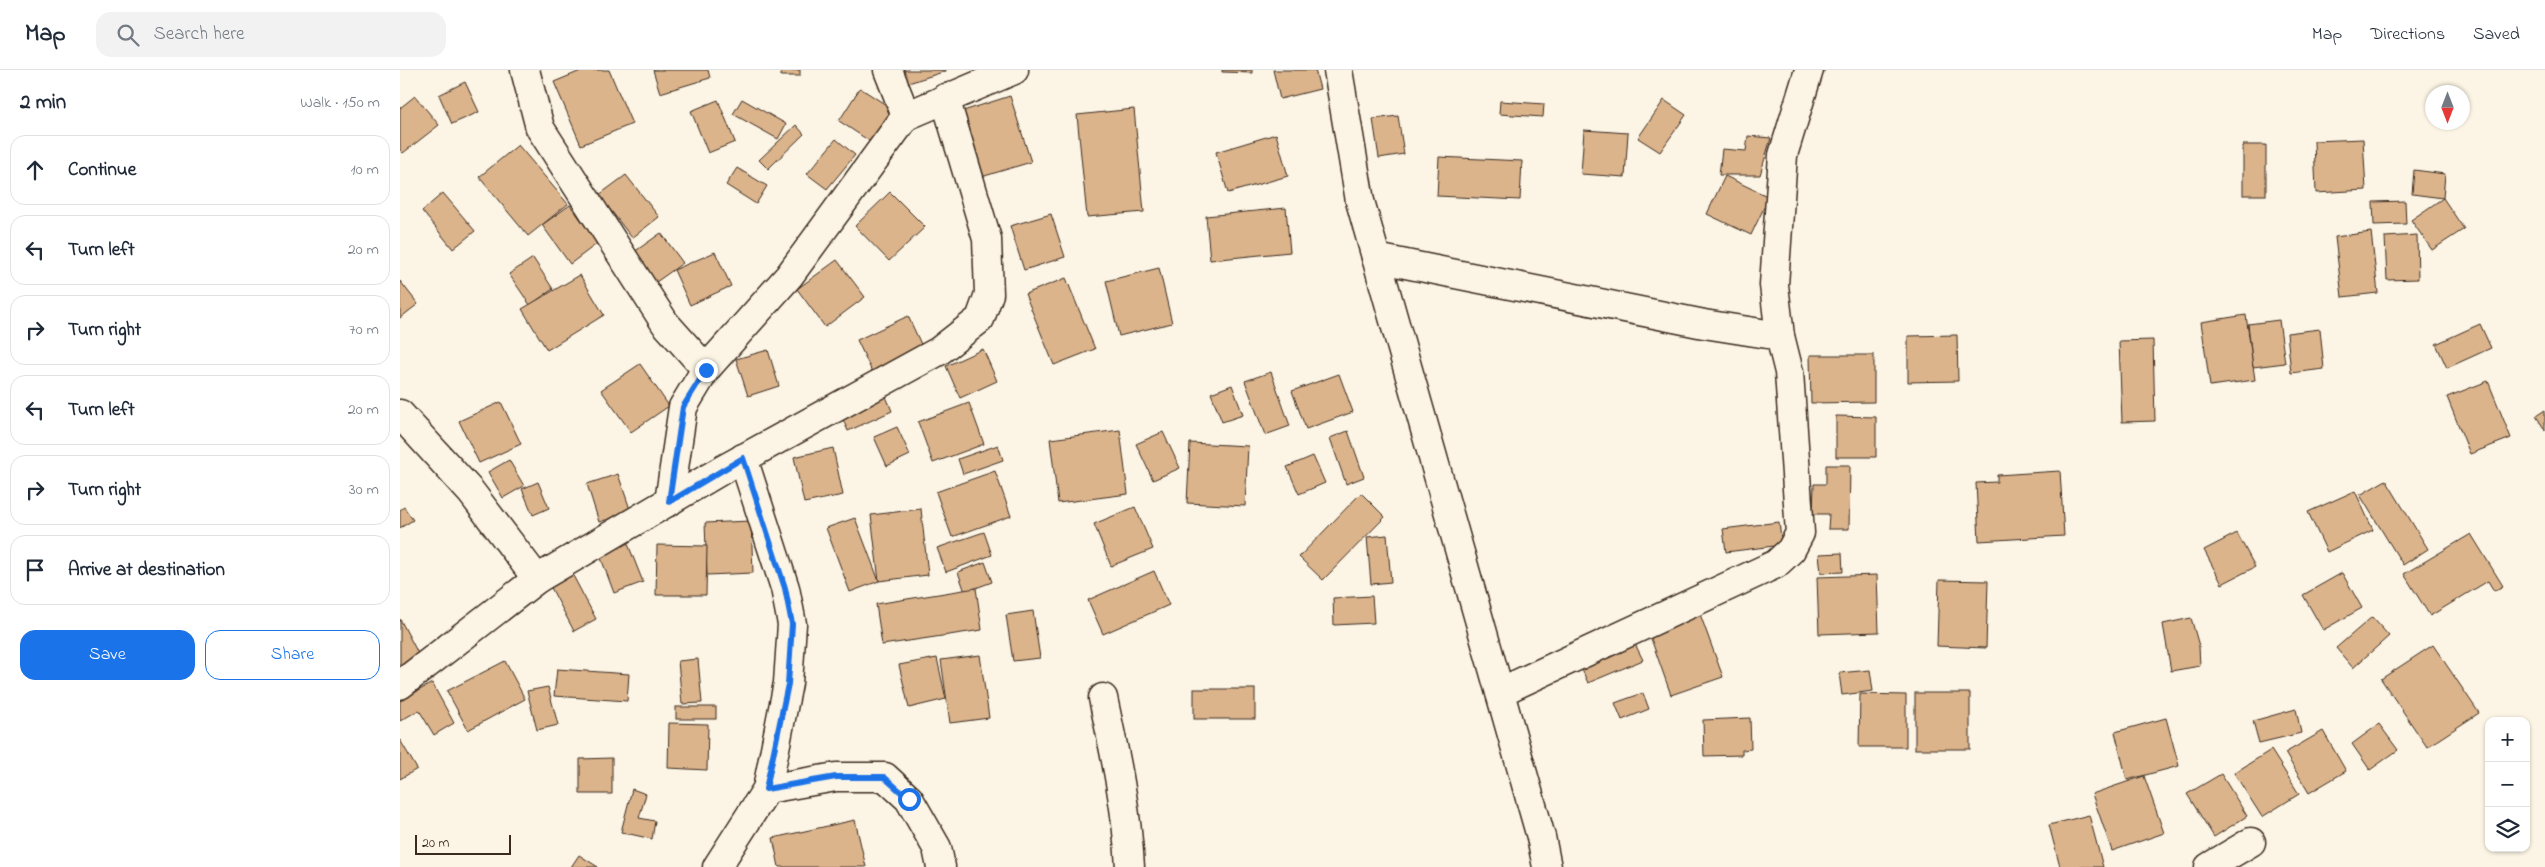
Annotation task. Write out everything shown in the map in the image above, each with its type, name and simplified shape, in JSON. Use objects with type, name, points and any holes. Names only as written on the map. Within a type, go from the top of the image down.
[{"type":"street","points":[[525,70],[540,128],[665,323],[706,370]]},
{"type":"street","points":[[888,70],[906,116]]},
{"type":"street","points":[[669,502],[683,407],[706,370],[789,276],[906,116],[1014,70]]},
{"type":"street","points":[[1338,70],[1360,201],[1541,837],[1547,867]]},
{"type":"street","points":[[1500,692],[1776,564],[1791,550],[1800,533],[1789,372],[1780,336],[1774,285],[1783,155],[1809,70]]},
{"type":"street","points":[[400,685],[537,579],[743,458],[938,351],[980,319],[989,294],[987,239],[945,98]]},
{"type":"street","points":[[1376,258],[1704,324],[1780,336]]},
{"type":"street","points":[[400,414],[471,492],[537,579]]},
{"type":"street","points":[[717,867],[766,789],[788,684],[792,624],[785,588],[743,458]]},
{"type":"street","points":[[1102,698],[1120,776],[1128,829],[1130,867]]},
{"type":"street","points":[[766,789],[836,777],[884,777],[909,799],[937,848],[941,867]]},
{"type":"street","points":[[2209,867],[2251,842]]},
{"type":"building","points":[[583,70],[609,70],[632,124],[581,145],[554,82]]},
{"type":"building","points":[[653,70],[708,70],[710,78],[660,93]]},
{"type":"building","points":[[781,70],[800,70],[800,76],[781,76]]},
{"type":"building","points":[[894,70],[946,70],[946,71],[899,86]]},
{"type":"building","points":[[1222,70],[1252,70],[1252,73],[1222,72]]},
{"type":"building","points":[[1273,70],[1315,70],[1320,89],[1280,99]]},
{"type":"building","points":[[465,82],[479,112],[452,124],[439,95]]},
{"type":"building","points":[[860,88],[897,112],[874,144],[839,121]]},
{"type":"building","points":[[415,96],[439,125],[403,153],[400,150],[400,108]]},
{"type":"building","points":[[1010,96],[1031,162],[978,178],[957,113]]},
{"type":"building","points":[[742,99],[786,124],[778,139],[733,114]]},
{"type":"building","points":[[718,100],[735,142],[708,153],[691,111]]},
{"type":"building","points":[[1664,100],[1686,115],[1660,152],[1638,138]]},
{"type":"building","points":[[1500,101],[1544,104],[1543,117],[1499,114]]},
{"type":"building","points":[[1134,109],[1144,212],[1087,217],[1077,115]]},
{"type":"building","points":[[1398,116],[1404,154],[1379,158],[1373,119]]},
{"type":"building","points":[[796,125],[804,134],[768,169],[759,160]]},
{"type":"building","points":[[1584,130],[1628,133],[1625,177],[1581,174]]},
{"type":"building","points":[[1276,134],[1288,176],[1228,193],[1216,152]]},
{"type":"building","points":[[1748,136],[1771,138],[1760,175],[1719,175],[1722,149],[1746,151]]},
{"type":"building","points":[[836,139],[855,155],[827,189],[807,174]]},
{"type":"building","points":[[2363,139],[2366,190],[2316,193],[2314,141]]},
{"type":"building","points":[[518,145],[568,204],[528,236],[479,177]]},
{"type":"building","points":[[2243,145],[2266,145],[2266,195],[2243,195]]},
{"type":"building","points":[[1439,157],[1522,161],[1520,200],[1437,196]]},
{"type":"building","points":[[737,168],[767,186],[756,204],[726,185]]},
{"type":"building","points":[[2414,170],[2445,174],[2443,198],[2412,194]]},
{"type":"building","points":[[626,175],[659,217],[632,238],[599,195]]},
{"type":"building","points":[[1725,176],[1769,197],[1751,235],[1707,214]]},
{"type":"building","points":[[890,192],[925,227],[889,261],[855,226]]},
{"type":"building","points":[[443,193],[475,231],[453,249],[422,211]]},
{"type":"building","points":[[2443,198],[2464,229],[2432,250],[2411,220]]},
{"type":"building","points":[[2405,201],[2406,224],[2374,225],[2373,202]]},
{"type":"building","points":[[570,205],[598,243],[570,264],[542,225]]},
{"type":"building","points":[[1286,208],[1290,252],[1210,260],[1206,216]]},
{"type":"building","points":[[1051,214],[1065,257],[1024,270],[1010,226]]},
{"type":"building","points":[[2371,232],[2378,293],[2342,297],[2335,237]]},
{"type":"building","points":[[661,233],[683,263],[649,287],[627,257]]},
{"type":"building","points":[[2417,235],[2418,279],[2387,280],[2385,237]]},
{"type":"building","points":[[715,252],[731,286],[690,305],[674,270]]},
{"type":"building","points":[[533,258],[553,289],[530,305],[509,274]]},
{"type":"building","points":[[837,260],[865,297],[825,327],[797,289]]},
{"type":"building","points":[[1159,268],[1172,323],[1119,336],[1106,281]]},
{"type":"building","points":[[580,275],[604,315],[547,350],[522,309]]},
{"type":"building","points":[[1066,278],[1095,349],[1054,365],[1025,294]]},
{"type":"building","points":[[400,281],[418,304],[400,318]]},
{"type":"building","points":[[2246,315],[2255,380],[2210,386],[2201,322]]},
{"type":"building","points":[[908,316],[926,355],[876,380],[857,340]]},
{"type":"building","points":[[2279,320],[2285,363],[2253,367],[2248,324]]},
{"type":"building","points":[[2480,324],[2491,348],[2447,368],[2436,344]]},
{"type":"building","points":[[2320,329],[2324,369],[2291,373],[2287,333]]},
{"type":"building","points":[[1957,335],[1958,381],[1908,382],[1908,336]]},
{"type":"building","points":[[2153,340],[2155,421],[2122,422],[2119,341]]},
{"type":"building","points":[[983,349],[997,381],[960,398],[946,366]]},
{"type":"building","points":[[768,350],[779,386],[748,396],[736,359]]},
{"type":"building","points":[[1810,355],[1874,355],[1874,402],[1811,403]]},
{"type":"building","points":[[640,364],[669,406],[631,432],[601,390]]},
{"type":"building","points":[[1271,372],[1290,426],[1265,435],[1245,381]]},
{"type":"building","points":[[1339,374],[1353,412],[1306,429],[1292,391]]},
{"type":"building","points":[[2488,381],[2511,438],[2470,454],[2447,397]]},
{"type":"building","points":[[1232,385],[1243,415],[1222,422],[1211,393]]},
{"type":"building","points":[[885,394],[892,411],[848,431],[840,413]]},
{"type":"building","points":[[501,402],[521,444],[479,463],[459,421]]},
{"type":"building","points":[[969,403],[984,444],[933,463],[918,422]]},
{"type":"building","points":[[2545,410],[2545,430],[2536,416]]},
{"type":"building","points":[[1836,416],[1876,417],[1876,457],[1836,457]]},
{"type":"building","points":[[897,427],[910,455],[887,466],[874,437]]},
{"type":"building","points":[[1120,430],[1128,494],[1058,503],[1050,439]]},
{"type":"building","points":[[1348,431],[1364,477],[1346,484],[1330,438]]},
{"type":"building","points":[[1163,432],[1180,468],[1153,480],[1136,444]]},
{"type":"building","points":[[1190,443],[1248,446],[1245,506],[1187,503]]},
{"type":"building","points":[[998,445],[1003,460],[963,474],[958,459]]},
{"type":"building","points":[[833,448],[843,495],[804,503],[794,457]]},
{"type":"building","points":[[1313,456],[1325,483],[1299,494],[1287,467]]},
{"type":"building","points":[[509,460],[524,486],[503,498],[488,472]]},
{"type":"building","points":[[1826,465],[1850,465],[1849,529],[1828,529],[1829,514],[1813,514],[1814,484],[1826,484]]},
{"type":"building","points":[[995,471],[1011,516],[952,537],[936,492]]},
{"type":"building","points":[[2060,471],[2064,536],[1979,541],[1976,483],[1997,482],[1997,475]]},
{"type":"building","points":[[618,474],[631,512],[599,522],[587,484]]},
{"type":"building","points":[[2386,480],[2428,549],[2403,565],[2360,495]]},
{"type":"building","points":[[538,482],[549,508],[533,515],[522,489]]},
{"type":"building","points":[[2355,491],[2373,530],[2327,552],[2308,512]]},
{"type":"building","points":[[1361,493],[1385,517],[1323,580],[1299,557]]},
{"type":"building","points":[[404,507],[413,520],[400,528],[400,510]]},
{"type":"building","points":[[1135,507],[1153,549],[1111,566],[1094,524]]},
{"type":"building","points":[[921,509],[928,575],[879,581],[871,515]]},
{"type":"building","points":[[855,518],[879,581],[850,592],[826,528]]},
{"type":"building","points":[[751,521],[753,573],[707,575],[705,523]]},
{"type":"building","points":[[1779,522],[1782,545],[1726,552],[1723,529]]},
{"type":"building","points":[[984,532],[992,555],[946,572],[937,548]]},
{"type":"building","points":[[2237,533],[2255,567],[2222,584],[2204,550]]},
{"type":"building","points":[[2471,534],[2503,586],[2494,591],[2488,581],[2430,616],[2404,574]]},
{"type":"building","points":[[1387,535],[1391,582],[1371,584],[1367,537]]},
{"type":"building","points":[[626,539],[643,582],[614,593],[598,550]]},
{"type":"building","points":[[657,545],[707,546],[706,595],[656,595]]},
{"type":"building","points":[[1842,553],[1843,572],[1821,573],[1819,554]]},
{"type":"building","points":[[985,562],[992,582],[965,592],[958,572]]},
{"type":"building","points":[[570,570],[596,619],[574,631],[548,582]]},
{"type":"building","points":[[1154,571],[1169,605],[1103,634],[1088,600]]},
{"type":"building","points":[[2342,573],[2362,608],[2323,630],[2303,595]]},
{"type":"building","points":[[1877,575],[1879,632],[1819,634],[1817,577]]},
{"type":"building","points":[[1939,580],[1988,581],[1986,648],[1937,646]]},
{"type":"building","points":[[976,588],[982,630],[882,645],[876,604]]},
{"type":"building","points":[[1372,596],[1374,623],[1334,625],[1333,598]]},
{"type":"building","points":[[1033,611],[1040,658],[1013,661],[1006,615]]},
{"type":"building","points":[[1700,614],[1723,677],[1671,695],[1649,633]]},
{"type":"building","points":[[2372,617],[2389,636],[2353,668],[2336,648]]},
{"type":"building","points":[[2191,618],[2199,646],[2200,666],[2171,671],[2163,624]]},
{"type":"building","points":[[400,619],[422,661],[400,673]]},
{"type":"building","points":[[1633,640],[1643,660],[1588,683],[1579,663]]},
{"type":"building","points":[[2433,645],[2479,713],[2427,747],[2381,679]]},
{"type":"building","points":[[980,655],[989,718],[950,723],[941,660]]},
{"type":"building","points":[[937,658],[946,699],[909,708],[899,665]]},
{"type":"building","points":[[698,659],[702,703],[682,704],[678,661]]},
{"type":"building","points":[[505,661],[525,699],[468,730],[447,691]]},
{"type":"building","points":[[557,669],[629,674],[627,701],[554,696]]},
{"type":"building","points":[[1870,670],[1873,691],[1842,695],[1839,673]]},
{"type":"building","points":[[432,683],[454,723],[434,735],[419,710],[400,721],[400,701]]},
{"type":"building","points":[[548,687],[558,725],[537,730],[527,691]]},
{"type":"building","points":[[1194,689],[1255,689],[1255,719],[1194,719]]},
{"type":"building","points":[[1643,693],[1649,709],[1622,720],[1615,703]]},
{"type":"building","points":[[1915,693],[1970,693],[1970,749],[1915,749]]},
{"type":"building","points":[[1860,694],[1906,695],[1906,747],[1859,747]]},
{"type":"building","points":[[676,707],[716,707],[716,719],[676,719]]},
{"type":"building","points":[[2296,709],[2301,733],[2259,743],[2253,721]]},
{"type":"building","points":[[1750,718],[1751,749],[1742,750],[1742,755],[1704,756],[1703,720]]},
{"type":"building","points":[[2166,718],[2179,766],[2127,780],[2115,732]]},
{"type":"building","points":[[669,723],[708,724],[707,770],[668,768]]},
{"type":"building","points":[[2379,724],[2398,750],[2370,770],[2352,744]]},
{"type":"building","points":[[2323,731],[2346,771],[2309,793],[2285,753]]},
{"type":"building","points":[[400,740],[417,769],[400,779]]},
{"type":"building","points":[[2271,750],[2299,794],[2262,817],[2234,773]]},
{"type":"building","points":[[612,758],[612,794],[580,794],[580,759]]},
{"type":"building","points":[[2221,774],[2247,816],[2214,837],[2187,794]]},
{"type":"building","points":[[2144,776],[2164,833],[2112,851],[2092,794]]},
{"type":"building","points":[[632,789],[646,794],[639,818],[655,821],[652,839],[621,832]]},
{"type":"building","points":[[2089,815],[2103,867],[2060,867],[2049,825]]},
{"type":"building","points":[[855,820],[866,867],[779,867],[773,838]]},
{"type":"building","points":[[579,855],[598,867],[571,867]]},
{"type":"route","points":[[706,370],[683,407],[669,502],[743,458],[785,588],[792,624],[788,684],[766,789],[836,777],[884,777],[909,799]]}]
